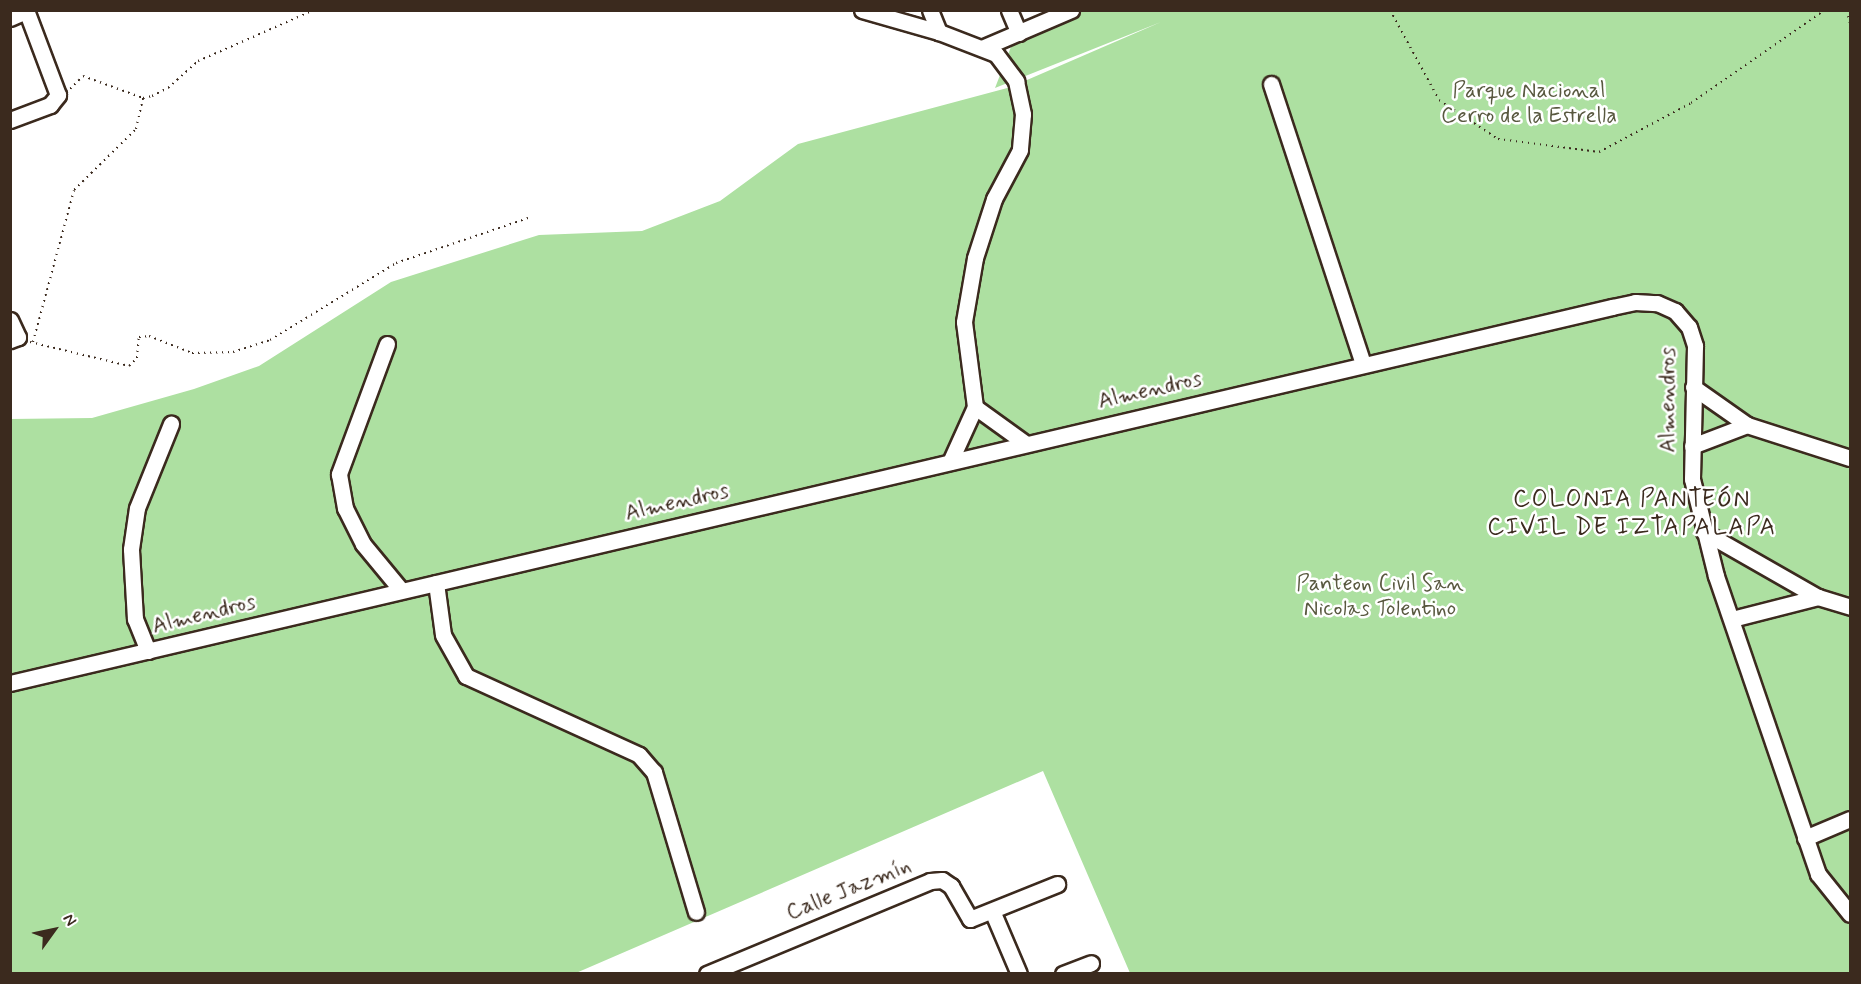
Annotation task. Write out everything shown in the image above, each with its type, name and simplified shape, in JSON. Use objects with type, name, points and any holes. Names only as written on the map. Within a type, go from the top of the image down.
[{"type":"street","points":[[862,10],[939,32],[996,54],[1016,81],[1023,114],[1020,150],[994,199],[975,258],[964,322],[975,407],[950,462]]},
{"type":"street","points":[[930,10],[939,32]]},
{"type":"street","points":[[1009,10],[1019,33]]},
{"type":"street","points":[[982,48],[1071,10]]},
{"type":"street","points":[[10,18],[26,11],[58,95],[50,105],[10,120]]},
{"type":"street","points":[[1271,84],[1364,364]]},
{"type":"street","name":"Almendros","points":[[10,683],[1364,364],[1635,302],[1657,303],[1675,311],[1689,327],[1695,346],[1692,478],[1704,532],[1818,874],[1851,914]]},
{"type":"street","points":[[10,320],[14,338]]},
{"type":"street","points":[[387,344],[339,474],[345,508],[363,544],[401,590]]},
{"type":"street","points":[[1693,387],[1747,425],[1851,458]]},
{"type":"street","points":[[975,407],[1025,443]]},
{"type":"street","points":[[148,651],[135,619],[131,549],[137,508],[171,424]]},
{"type":"street","points":[[1692,446],[1747,425]]},
{"type":"street","points":[[1704,532],[1818,597],[1851,606]]},
{"type":"street","points":[[436,582],[443,635],[466,676],[639,755],[654,772],[696,912]]},
{"type":"street","points":[[1732,620],[1818,597]]},
{"type":"street","points":[[1805,838],[1851,819]]},
{"type":"street","name":"Calle Jazmín","points":[[707,974],[930,881],[942,880],[951,886],[970,920],[993,913],[1057,884]]},
{"type":"street","points":[[993,913],[1019,974]]},
{"type":"street","points":[[1063,974],[1091,963]]},
{"type":"path","points":[[58,95],[66,94],[83,76],[143,98],[168,88],[198,61],[314,10]]},
{"type":"path","points":[[1390,10],[1439,100],[1498,139],[1599,152],[1691,103],[1825,10]]},
{"type":"path","points":[[1847,10],[1851,24]]},
{"type":"path","points":[[33,343],[75,190],[136,129],[143,98]]},
{"type":"path","points":[[14,338],[129,366],[137,358],[139,337],[149,336],[192,353],[233,352],[270,340],[396,263],[531,217]]},
{"type":"green space","name":"Panteon Civil San Nicolas Tolentino","points":[[1084,11],[1850,11],[1850,973],[1130,973],[1043,771],[576,973],[11,973],[10,419],[92,418],[194,389],[259,366],[391,282],[539,235],[642,231],[720,201],[798,144],[1011,87],[1161,22],[995,88],[1014,39]]},
{"type":"district","name":"COLONIA PANTEÓN CIVIL DE IZTAPALAPA","points":[[1632,514]]},
{"type":"park label","name":"Parque Nacional Cerro de la Estrella","points":[[1529,104]]}]
